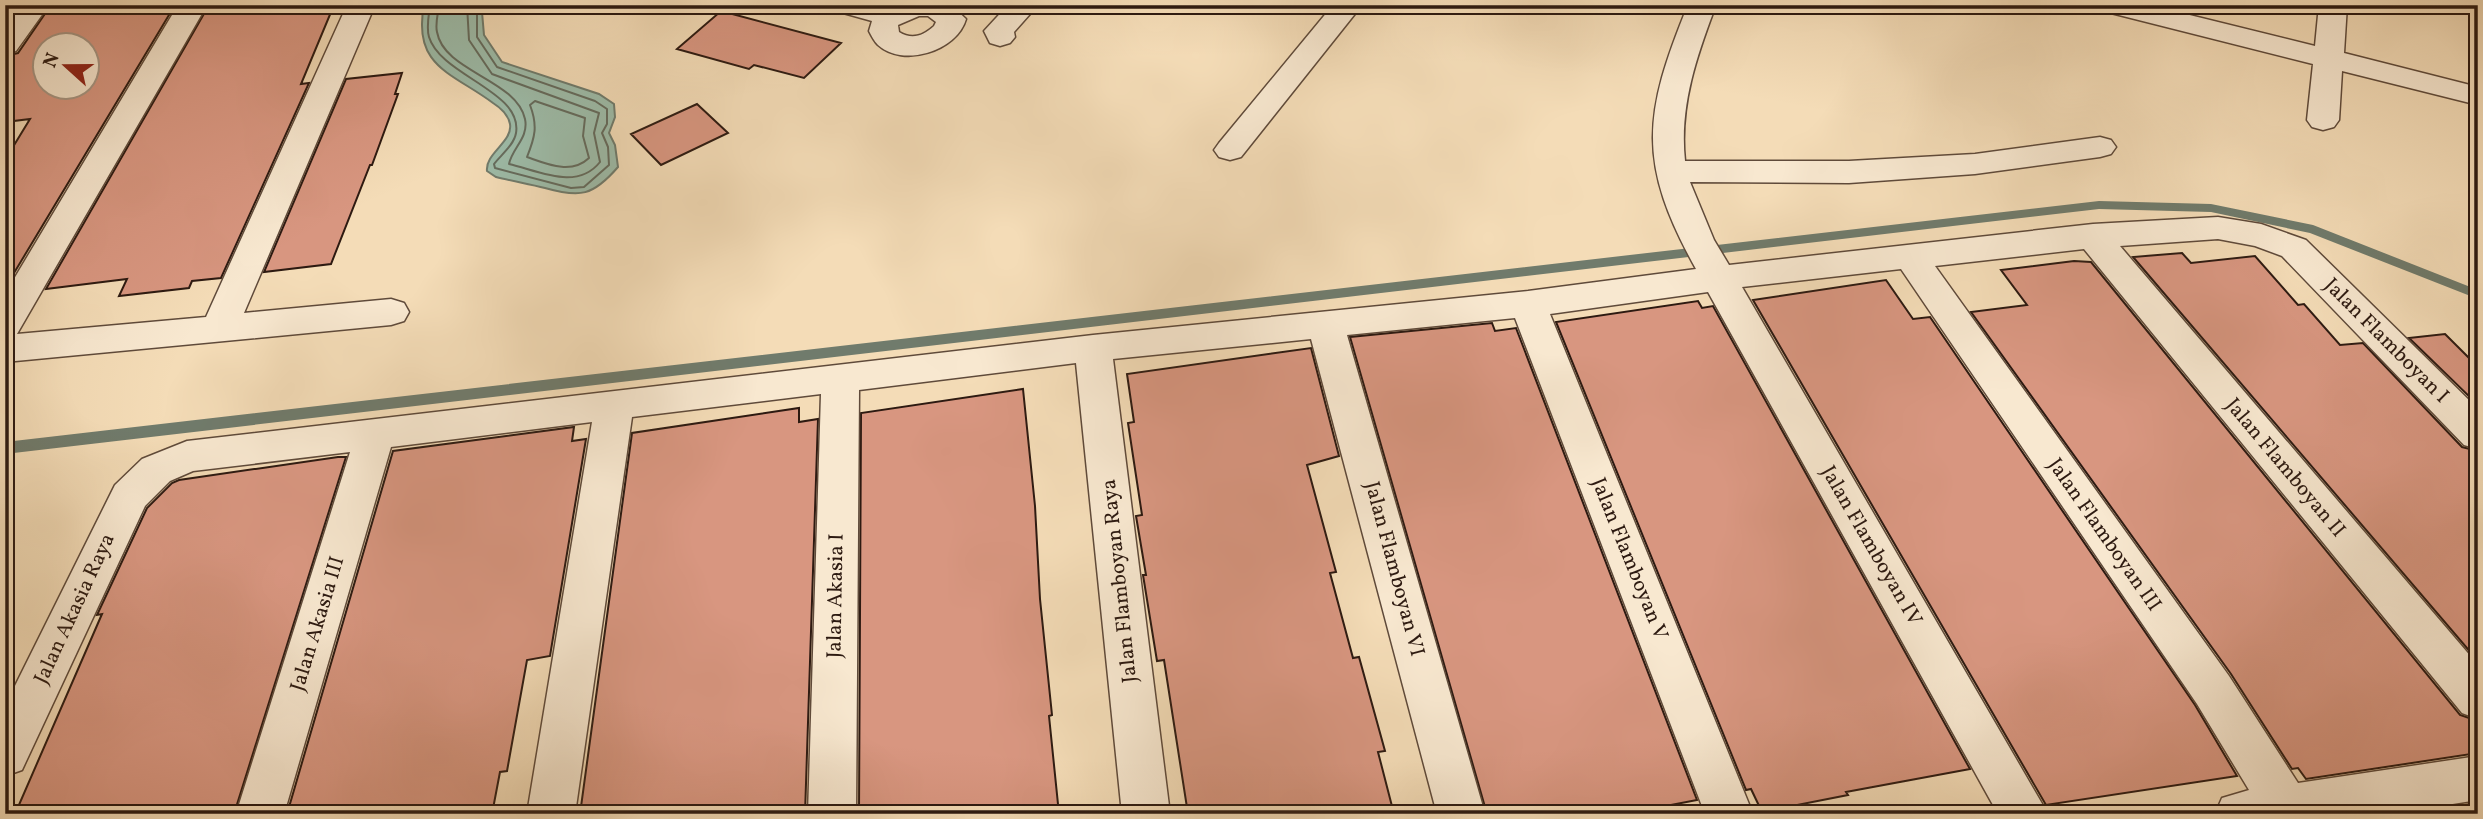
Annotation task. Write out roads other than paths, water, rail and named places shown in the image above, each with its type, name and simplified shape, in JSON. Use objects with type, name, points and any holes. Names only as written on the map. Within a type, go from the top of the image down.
[{"type":"street","points":[[5,45],[35,5]]},
{"type":"street","points":[[5,325],[193,5]]},
{"type":"street","points":[[220,326],[361,5]]},
{"type":"street","points":[[846,5],[890,17]]},
{"type":"street","points":[[1000,37],[999,31],[1003,24],[1024,5]]},
{"type":"street","points":[[1230,150],[1348,5]]},
{"type":"street","name":"Jalan Flamboyan IV","points":[[1702,5],[1688,38],[1670,102],[1667,140],[1671,172],[1697,240],[2024,814]]},
{"type":"street","points":[[2113,5],[2478,96]]},
{"type":"street","points":[[2323,120],[2333,5]]},
{"type":"street","points":[[1671,172],[1849,172],[1975,164],[2100,147]]},
{"type":"street","name":"Jalan Flamboyan I","points":[[2093,236],[2218,228],[2261,236],[2294,248],[2478,433]]},
{"type":"street","points":[[375,435],[1093,348],[1528,304],[1718,278],[2093,236]]},
{"type":"street","name":"Jalan Flamboyan II","points":[[2093,236],[2478,699]]},
{"type":"street","name":"Jalan Flamboyan III","points":[[1911,258],[2213,690],[2290,810]]},
{"type":"street","name":"Jalan Flamboyan V","points":[[1528,304],[1729,814]]},
{"type":"street","points":[[5,349],[220,326],[391,312]]},
{"type":"street","name":"Jalan Flamboyan VI","points":[[1325,324],[1461,814]]},
{"type":"street","name":"Jalan Flamboyan Raya","points":[[1093,348],[1146,814]]},
{"type":"street","name":"Jalan Akasia I","points":[[832,814],[840,379]]},
{"type":"street","points":[[551,814],[614,406]]},
{"type":"street","name":"Jalan Akasia Raya","points":[[5,755],[129,496],[156,470],[187,456],[375,435]]},
{"type":"street","name":"Jalan Akasia III","points":[[260,814],[375,435]]},
{"type":"street","points":[[2239,814],[2290,810],[2478,778]]},
{"type":"water","points":[[424,5],[484,5],[484,35],[502,62],[599,94],[614,104],[615,117],[609,133],[615,145],[618,167],[601,184],[577,193],[496,177],[487,171],[490,159],[510,130],[509,120],[499,107],[450,75],[430,55],[424,42],[422,26]]},
{"type":"waterway","points":[[5,448],[2099,205],[2211,208],[2313,229],[2478,295]]}]
